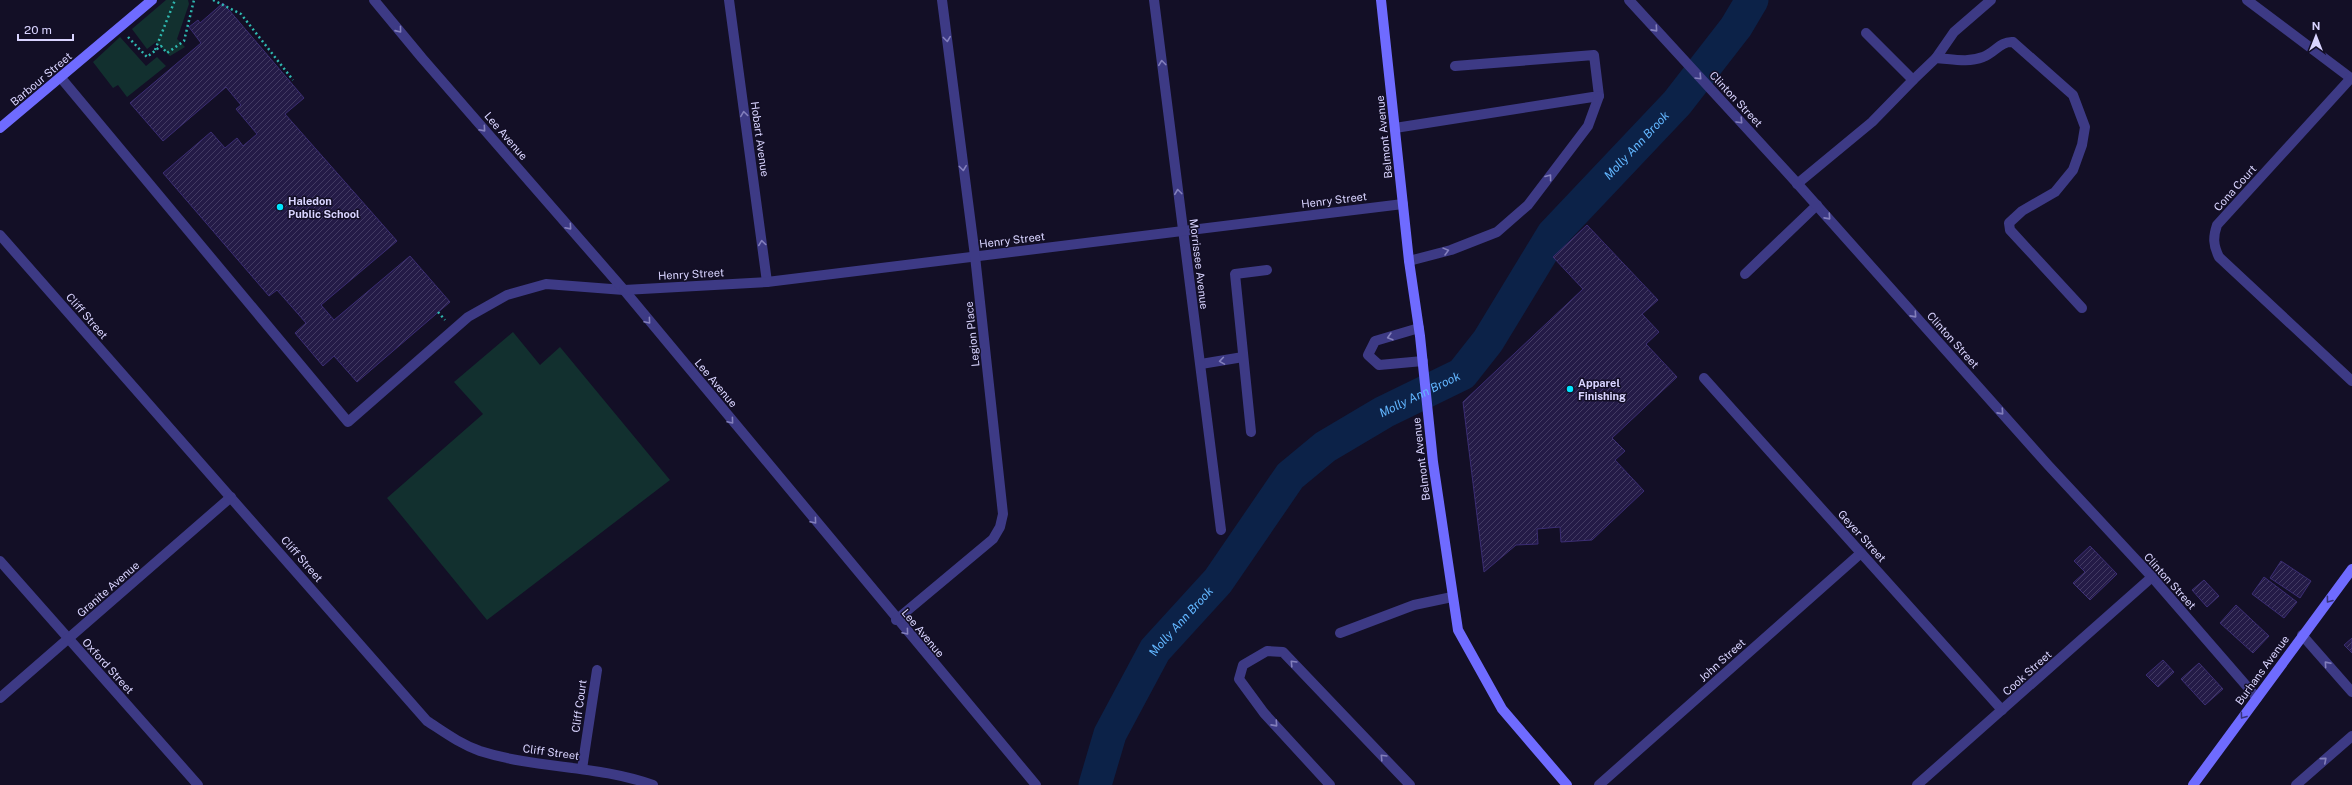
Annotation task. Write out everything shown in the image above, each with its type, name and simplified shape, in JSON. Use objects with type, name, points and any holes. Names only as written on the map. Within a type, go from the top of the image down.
[{"type":"main road","name":"Barbour Street","points":[[0,128],[152,0]]},
{"type":"main road","name":"Belmont Avenue","points":[[1381,0],[1409,261],[1420,332],[1433,462],[1458,630],[1502,709],[1567,785]]},
{"type":"main road","name":"Burhans Avenue","points":[[2193,785],[2352,569]]},
{"type":"street","name":"Lee Avenue","points":[[374,0],[422,58],[624,290],[896,620],[1036,785]]},
{"type":"street","name":"Hobart Avenue","points":[[729,0],[767,282]]},
{"type":"street","name":"Legion Place","points":[[896,620],[993,539],[1000,527],[1003,514],[975,256],[942,0]]},
{"type":"street","name":"Morrissee Avenue","points":[[1154,0],[1221,530]]},
{"type":"street","name":"Clinton Street","points":[[1629,0],[1817,205],[2048,465],[2152,577],[2257,698]]},
{"type":"street","points":[[1798,184],[1872,122],[1936,58],[1954,32],[1991,0]]},
{"type":"street","points":[[2254,2],[2352,79]]},
{"type":"street","points":[[1866,33],[1913,80]]},
{"type":"street","points":[[1936,58],[1971,61],[1985,57],[2006,41],[2014,42],[2073,95],[2085,127],[2082,145],[2073,170],[2055,192],[2022,211],[2009,223],[2010,230],[2082,308]]},
{"type":"street","points":[[1409,261],[1451,250],[1497,232],[1528,205],[1588,126],[1599,96],[1594,55],[1455,66]]},
{"type":"street","name":"Henry Street","points":[[61,78],[348,422],[468,317],[507,295],[546,284],[624,290],[767,282],[1403,204]]},
{"type":"street","name":"Cona Court","points":[[2352,79],[2217,225],[2214,236],[2214,247],[2218,257],[2352,381]]},
{"type":"street","points":[[1395,128],[1599,96]]},
{"type":"street","points":[[1745,274],[1817,205]]},
{"type":"street","name":"Cliff Street","points":[[0,235],[427,721],[459,742],[502,757],[626,775],[653,785]]},
{"type":"street","points":[[1251,432],[1235,274],[1267,270]]},
{"type":"street","points":[[1420,332],[1376,341],[1368,355],[1379,364],[1423,360]]},
{"type":"street","points":[[1200,364],[1243,357]]},
{"type":"street","name":"Geyer Street","points":[[1704,378],[2002,710]]},
{"type":"street","name":"Granite Avenue","points":[[0,698],[231,497]]},
{"type":"street","name":"John Street","points":[[1599,785],[1861,553]]},
{"type":"street","name":"Oxford Street","points":[[0,562],[198,785]]},
{"type":"street","name":"Cook Street","points":[[1917,785],[2152,577]]},
{"type":"street","points":[[1340,633],[1414,605],[1452,597]]},
{"type":"street","points":[[2302,636],[2352,692]]},
{"type":"street","points":[[1330,785],[1264,713],[1239,679],[1243,665],[1267,651],[1282,652],[1410,785]]},
{"type":"street","name":"Cliff Court","points":[[582,769],[596,670]]},
{"type":"street","points":[[2296,785],[2352,736]]},
{"type":"path","points":[[155,50],[174,0]]},
{"type":"path","points":[[120,28],[147,57],[161,46],[167,53],[184,41],[194,0]]},
{"type":"path","points":[[213,0],[241,14],[293,80]]},
{"type":"path","points":[[438,312],[445,320],[439,325]]},
{"type":"green space","points":[[166,0],[188,0],[189,4],[177,39],[185,47],[170,56],[156,42],[147,49],[132,29]]},
{"type":"green space","points":[[120,37],[146,66],[157,57],[166,66],[127,97],[118,85],[113,88],[93,62]]},
{"type":"green space","points":[[513,332],[540,365],[560,347],[670,480],[487,620],[387,498],[483,414],[454,382]]},
{"type":"building","name":"Haledon Public School","points":[[223,3],[304,98],[285,114],[397,241],[321,305],[334,320],[410,256],[450,302],[357,382],[334,356],[323,366],[295,333],[306,323],[277,290],[269,296],[163,173],[211,132],[225,148],[237,138],[243,146],[257,134],[236,109],[241,105],[226,87],[163,141],[130,103],[201,43],[189,27],[198,20],[200,23]]},
{"type":"building","name":"Apparel Finishing","points":[[1587,225],[1658,300],[1642,314],[1659,332],[1646,344],[1677,377],[1612,438],[1625,451],[1615,460],[1644,491],[1592,540],[1561,542],[1560,527],[1537,529],[1538,544],[1516,545],[1484,572],[1463,402],[1583,289],[1553,257]]},
{"type":"building","points":[[2090,546],[2117,574],[2090,600],[2073,583],[2085,572],[2074,561]]},
{"type":"building","points":[[2281,561],[2311,581],[2300,598],[2270,578]]},
{"type":"building","points":[[2264,577],[2297,602],[2284,618],[2252,594]]},
{"type":"building","points":[[2204,580],[2219,596],[2207,607],[2192,590]]},
{"type":"building","points":[[2236,605],[2269,636],[2253,653],[2220,623]]},
{"type":"building","points":[[2352,638],[2352,653],[2344,645]]},
{"type":"building","points":[[2163,660],[2174,672],[2158,687],[2146,675]]},
{"type":"building","points":[[2199,663],[2223,689],[2205,705],[2181,679]]},
{"type":"waterway","name":"Molly Ann Brook","points":[[1095,785],[1110,734],[1155,650],[1218,581],[1290,476],[1325,447],[1384,412],[1462,374],[1488,341],[1553,234],[1677,103],[1736,27],[1752,0]]},
{"type":"place","name":"Haledon Public School","points":[[280,207]]},
{"type":"place","name":"Apparel Finishing","points":[[1570,389]]}]
